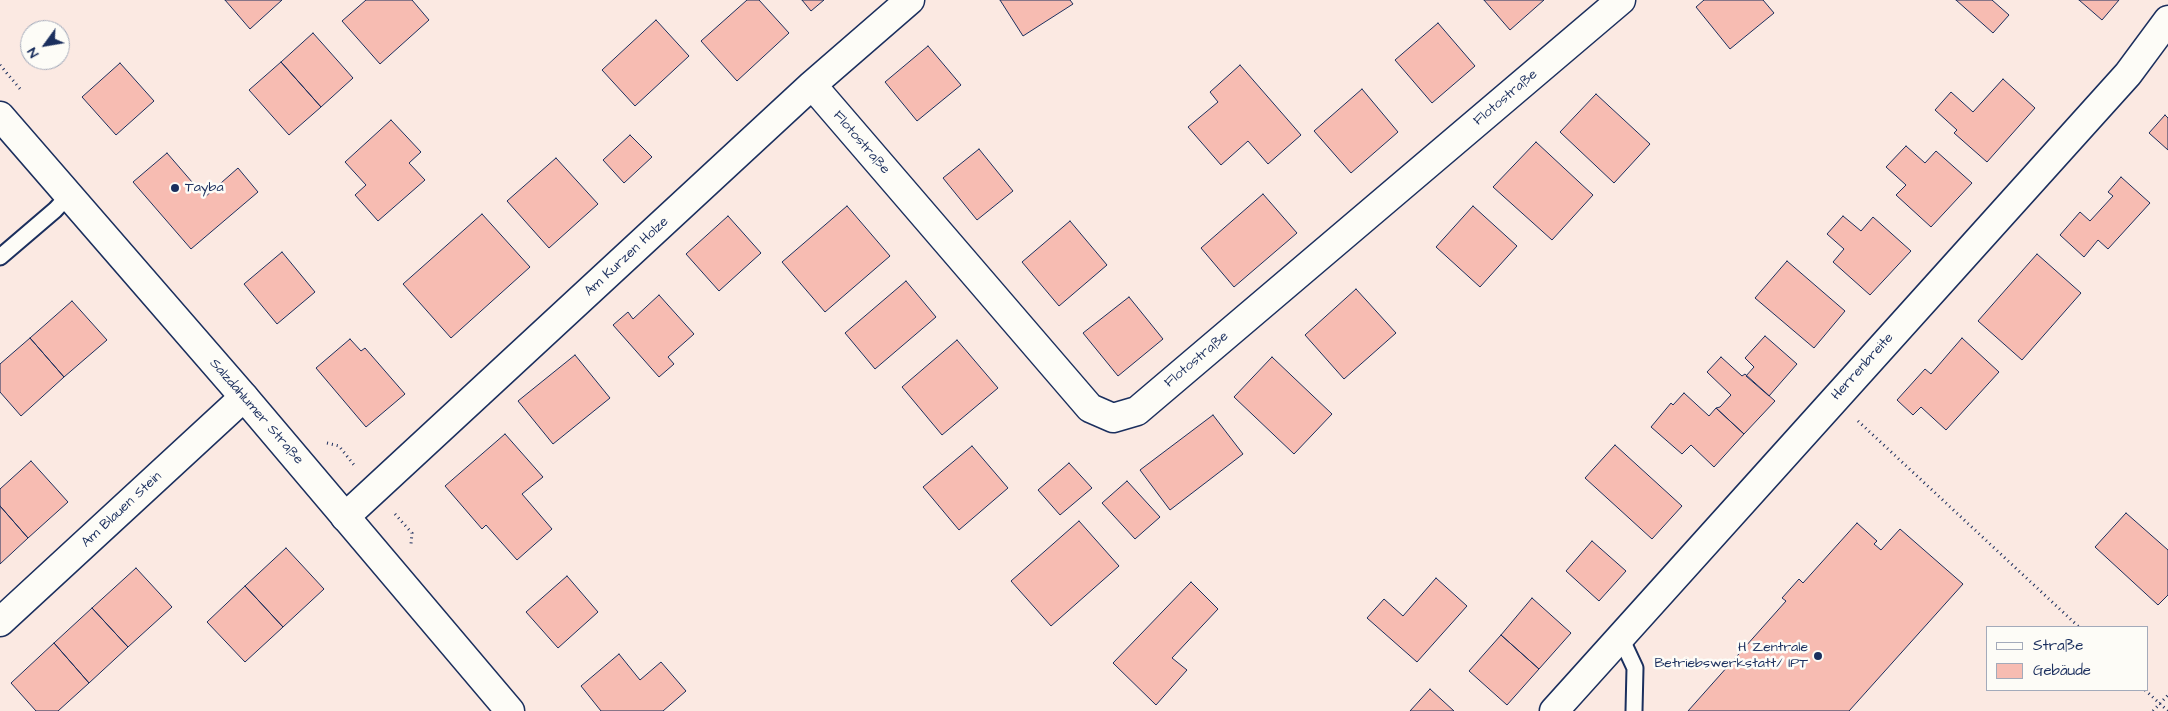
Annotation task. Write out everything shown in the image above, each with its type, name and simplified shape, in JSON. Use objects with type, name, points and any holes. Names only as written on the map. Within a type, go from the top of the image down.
[{"type":"street","name":"Am Kurzen Holze","points":[[345,517],[812,85],[910,0]]},
{"type":"street","name":"Flotostraße","points":[[812,85],[1090,408],[1112,418],[1137,411],[1621,0]]},
{"type":"street","name":"Herrenbreite","points":[[1554,711],[2128,74],[2168,20]]},
{"type":"street","name":"Salzdahlumer Straße","points":[[0,116],[244,398],[510,711]]},
{"type":"street","name":"Am Blauen Stein","points":[[0,622],[244,398]]},
{"type":"lane","points":[[0,257],[56,210],[69,194]]},
{"type":"lane","points":[[1620,638],[1635,668],[1634,711]]},
{"type":"path","points":[[1835,399],[2077,626]]},
{"type":"path","points":[[2146,691],[2168,711]]},
{"type":"path","points":[[2153,711],[2168,695]]},
{"type":"building","points":[[225,0],[282,0],[250,29]]},
{"type":"building","points":[[366,0],[412,0],[429,20],[380,64],[342,21]]},
{"type":"building","points":[[747,0],[759,0],[789,33],[737,81],[701,41]]},
{"type":"building","points":[[802,0],[824,0],[811,11]]},
{"type":"building","points":[[1000,0],[1070,0],[1073,4],[1023,36]]},
{"type":"building","points":[[1484,0],[1544,0],[1510,30]]},
{"type":"building","points":[[1704,0],[1763,0],[1774,13],[1730,49],[1696,7]]},
{"type":"building","points":[[1956,0],[1992,0],[2009,15],[1993,33]]},
{"type":"building","points":[[2079,0],[2119,0],[2102,20]]},
{"type":"building","points":[[656,20],[689,56],[635,106],[602,70]]},
{"type":"building","points":[[1438,23],[1475,66],[1432,103],[1395,60]]},
{"type":"building","points":[[313,33],[353,78],[321,107],[281,62]]},
{"type":"building","points":[[928,46],[961,85],[917,121],[885,82]]},
{"type":"building","points":[[281,62],[321,107],[289,135],[249,90]]},
{"type":"building","points":[[120,63],[154,101],[116,135],[82,97]]},
{"type":"building","points":[[1240,65],[1301,135],[1268,164],[1248,141],[1221,165],[1188,127],[1218,102],[1210,92]]},
{"type":"building","points":[[2003,79],[2035,108],[1987,162],[1954,133],[1957,130],[1935,110],[1951,92],[1973,112]]},
{"type":"building","points":[[1362,89],[1398,132],[1351,173],[1314,131]]},
{"type":"building","points":[[1596,94],[1650,144],[1614,183],[1560,132]]},
{"type":"building","points":[[2165,115],[2168,118],[2168,150],[2149,133]]},
{"type":"building","points":[[391,120],[421,152],[409,163],[425,180],[378,221],[355,195],[366,185],[345,162]]},
{"type":"building","points":[[630,135],[652,157],[624,183],[603,160]]},
{"type":"building","points":[[1536,142],[1593,195],[1552,240],[1493,187]]},
{"type":"building","points":[[1906,146],[1925,163],[1936,151],[1972,183],[1931,227],[1896,195],[1906,185],[1886,167]]},
{"type":"building","points":[[979,149],[1013,191],[977,220],[943,178]]},
{"type":"building","points":[[167,153],[205,197],[238,168],[258,192],[191,249],[133,182]]},
{"type":"building","points":[[556,158],[598,204],[549,248],[507,201]]},
{"type":"building","points":[[2121,177],[2150,203],[2108,249],[2098,240],[2084,257],[2060,235],[2080,212],[2090,221],[2113,196],[2108,192]]},
{"type":"building","points":[[1263,194],[1297,233],[1234,287],[1201,248]]},
{"type":"building","points":[[847,206],[890,256],[825,312],[782,262]]},
{"type":"building","points":[[1473,206],[1517,246],[1480,287],[1436,247]]},
{"type":"building","points":[[482,214],[530,267],[451,338],[403,284]]},
{"type":"building","points":[[728,216],[761,253],[719,291],[686,254]]},
{"type":"building","points":[[1843,216],[1861,231],[1873,217],[1911,251],[1870,295],[1833,262],[1844,249],[1827,234]]},
{"type":"building","points":[[1070,221],[1107,265],[1059,306],[1022,262]]},
{"type":"building","points":[[282,252],[315,292],[277,324],[244,284]]},
{"type":"building","points":[[2037,254],[2081,293],[2022,360],[1978,321]]},
{"type":"building","points":[[1787,261],[1845,311],[1814,348],[1755,298]]},
{"type":"building","points":[[906,281],[936,317],[875,369],[845,333]]},
{"type":"building","points":[[1356,289],[1396,333],[1344,379],[1305,335]]},
{"type":"building","points":[[659,295],[694,334],[668,357],[674,364],[659,377],[613,325],[628,312],[633,319]]},
{"type":"building","points":[[1129,297],[1163,339],[1118,376],[1083,333]]},
{"type":"building","points":[[72,301],[107,340],[64,377],[30,338]]},
{"type":"building","points":[[1765,336],[1797,364],[1769,396],[1746,376],[1754,367],[1745,358]]},
{"type":"building","points":[[30,338],[64,377],[21,416],[0,392],[0,364]]},
{"type":"building","points":[[1962,338],[1999,372],[1946,430],[1921,407],[1913,415],[1897,400],[1925,369],[1931,374]]},
{"type":"building","points":[[350,339],[361,351],[365,348],[405,394],[366,427],[316,368]]},
{"type":"building","points":[[957,340],[998,388],[942,435],[902,387]]},
{"type":"building","points":[[575,355],[610,398],[553,444],[518,401]]},
{"type":"building","points":[[1272,357],[1332,414],[1294,454],[1234,397]]},
{"type":"building","points":[[1721,357],[1742,376],[1745,374],[1775,401],[1744,434],[1716,408],[1720,407],[1731,395],[1707,372]]},
{"type":"building","points":[[1684,393],[1709,416],[1716,408],[1744,434],[1714,467],[1691,445],[1682,454],[1651,427],[1671,403],[1673,405]]},
{"type":"building","points":[[1213,415],[1243,454],[1170,510],[1140,470]]},
{"type":"building","points":[[505,434],[543,477],[522,494],[552,529],[517,560],[486,525],[482,529],[445,486]]},
{"type":"building","points":[[1615,445],[1682,506],[1652,539],[1585,478]]},
{"type":"building","points":[[972,446],[1008,488],[959,530],[923,487]]},
{"type":"building","points":[[31,461],[68,502],[28,538],[0,506],[0,489]]},
{"type":"building","points":[[1069,463],[1092,488],[1060,515],[1038,490]]},
{"type":"building","points":[[1127,481],[1160,517],[1135,539],[1102,503]]},
{"type":"building","points":[[0,506],[28,538],[0,564]]},
{"type":"building","points":[[2126,513],[2168,550],[2168,595],[2158,605],[2095,547]]},
{"type":"building","points":[[1079,521],[1119,566],[1051,626],[1011,581]]},
{"type":"building","name":"H Zentrale Betriebswerkstatt/ IPT","points":[[1857,523],[1877,541],[1874,544],[1881,550],[1900,529],[1963,584],[1849,711],[1688,711],[1786,601],[1782,598],[1799,579],[1803,583]]},
{"type":"building","points":[[1592,541],[1626,571],[1599,601],[1566,571]]},
{"type":"building","points":[[286,548],[324,589],[283,627],[245,586]]},
{"type":"building","points":[[136,568],[172,607],[128,647],[92,608]]},
{"type":"building","points":[[567,576],[598,612],[558,648],[526,612]]},
{"type":"building","points":[[1436,578],[1467,606],[1417,662],[1367,618],[1384,599],[1403,616]]},
{"type":"building","points":[[1191,582],[1218,609],[1172,658],[1187,670],[1156,705],[1113,663]]},
{"type":"building","points":[[245,586],[283,627],[245,662],[207,622]]},
{"type":"building","points":[[1532,598],[1571,633],[1539,669],[1501,635]]},
{"type":"building","points":[[92,608],[128,647],[89,683],[54,643]]},
{"type":"building","points":[[1501,635],[1539,669],[1507,705],[1469,671]]},
{"type":"building","points":[[54,643],[89,683],[58,711],[36,711],[11,683]]},
{"type":"building","points":[[619,654],[640,680],[661,662],[686,691],[663,711],[601,711],[581,686]]},
{"type":"building","points":[[1430,689],[1454,711],[1410,711]]},
{"type":"place","name":"Tayba","points":[[175,188]]},
{"type":"place","name":"H Zentrale Betriebswerkstatt/ IPT","points":[[1818,656]]}]
